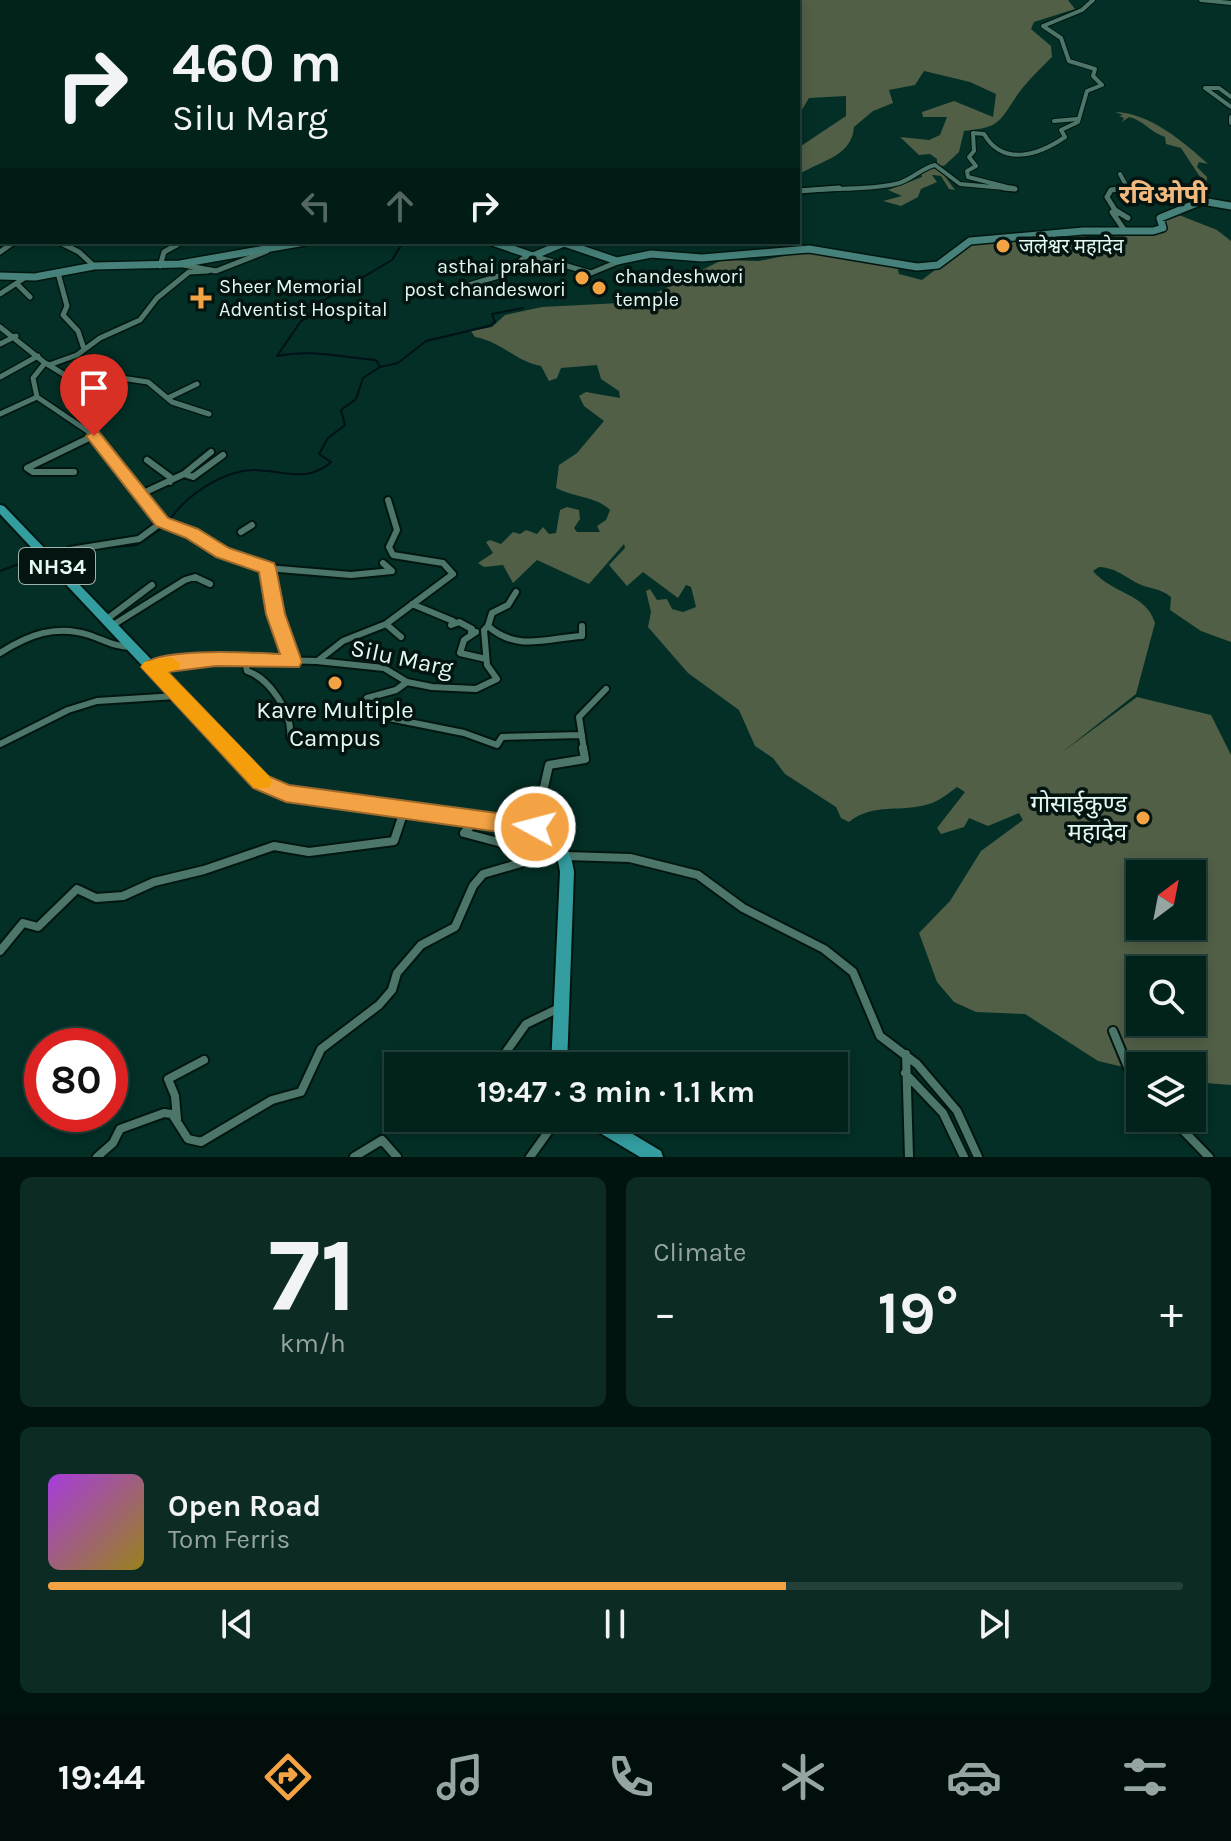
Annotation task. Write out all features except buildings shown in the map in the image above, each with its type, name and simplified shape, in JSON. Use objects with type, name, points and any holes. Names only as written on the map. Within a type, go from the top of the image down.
[{"type":"highway","name":"NH34","points":[[0,508],[133,646],[176,696],[245,767],[272,788],[404,811],[535,827]]},
{"type":"highway","points":[[535,827],[553,838],[566,856],[559,1052]]},
{"type":"highway","points":[[614,1132],[655,1157]]},
{"type":"main road","points":[[577,244],[620,261],[651,254],[702,258],[812,249],[852,259],[928,267],[938,265],[970,241],[1058,235],[1070,230],[1092,234],[1108,228],[1162,230],[1160,218],[1202,201],[1231,206]]},
{"type":"main road","points":[[498,244],[530,255],[555,244]]},
{"type":"main road","points":[[0,276],[26,277],[94,266],[180,264],[284,245]]},
{"type":"street","points":[[800,191],[826,192],[848,186],[895,184],[912,178],[922,168],[935,165],[943,168],[960,184],[1014,190],[1013,187],[987,184],[968,177],[967,171],[976,166],[968,155],[974,151],[973,133],[984,134],[987,145],[995,151],[1025,156],[1062,140],[1066,135],[1061,130],[1075,124],[1084,110],[1087,91],[1102,85],[1093,76],[1095,69],[1069,61],[1061,38],[1043,26],[1051,20],[1082,13],[1093,0]]},
{"type":"street","points":[[1201,0],[1231,3]]},
{"type":"street","points":[[1231,97],[1219,88],[1205,88],[1231,107]]},
{"type":"street","points":[[1231,117],[1231,123]]},
{"type":"street","points":[[1054,121],[1077,119]]},
{"type":"street","points":[[1120,174],[1128,189],[1111,190],[1107,197],[1115,210],[1128,218],[1112,212],[1125,231]]},
{"type":"street","points":[[63,244],[79,252],[94,266]]},
{"type":"street","points":[[160,266],[164,252],[178,244]]},
{"type":"street","points":[[284,245],[208,271],[189,272],[157,298],[150,311],[140,320],[77,355],[47,364],[33,378],[37,397],[94,436],[162,522],[192,533],[222,553],[267,568],[345,573],[392,571],[383,563]]},
{"type":"street","points":[[469,285],[499,278],[515,270],[530,255],[591,273],[620,261]]},
{"type":"street","points":[[180,264],[208,271]]},
{"type":"street","points":[[58,273],[67,306],[63,315],[78,331],[84,349]]},
{"type":"street","points":[[0,294],[26,277]]},
{"type":"street","points":[[18,285],[30,297]]},
{"type":"street","points":[[0,327],[65,375],[101,375],[148,382],[168,398],[209,414]]},
{"type":"street","points":[[0,344],[16,336]]},
{"type":"street","points":[[0,377],[38,356]]},
{"type":"street","points":[[168,398],[197,384]]},
{"type":"street","points":[[0,414],[37,397]]},
{"type":"street","points":[[74,472],[33,472],[27,468],[32,462],[94,436]]},
{"type":"street","points":[[139,495],[184,474],[211,452]]},
{"type":"street","points":[[184,474],[193,477],[223,455]]},
{"type":"street","points":[[147,460],[170,477],[170,482]]},
{"type":"street","points":[[317,661],[343,641],[386,624],[453,574],[443,563],[393,555],[389,547],[397,530],[388,500]]},
{"type":"street","points":[[70,550],[139,539],[162,522]]},
{"type":"street","points":[[241,532],[252,525]]},
{"type":"street","points":[[267,568],[276,614],[292,662]]},
{"type":"street","points":[[110,622],[185,580],[195,577],[210,584]]},
{"type":"street","points":[[110,622],[152,585]]},
{"type":"street","points":[[412,604],[448,617],[453,621],[451,625],[459,622],[476,632],[464,640],[459,649],[474,659],[486,659],[484,630],[492,613],[508,605],[516,592]]},
{"type":"street","points":[[386,624],[401,637]]},
{"type":"street","points":[[488,626],[512,645],[534,644],[562,636],[582,636],[582,626]]},
{"type":"street","points":[[0,653],[44,630],[80,632],[110,647],[133,646]]},
{"type":"street","name":"Silu Marg","points":[[151,667],[216,658],[317,661],[384,668],[407,682],[476,689],[497,682],[486,659]]},
{"type":"street","points":[[245,661],[247,671],[262,676],[268,683],[291,729],[290,737]]},
{"type":"street","points":[[407,682],[396,690],[367,698],[365,701],[374,715],[464,733],[497,745],[502,737],[582,735]]},
{"type":"street","points":[[535,827],[549,765],[585,759],[581,713],[606,689]]},
{"type":"street","points":[[0,744],[68,710],[97,701],[176,696]]},
{"type":"street","points":[[0,951],[23,923],[38,927],[77,889],[96,898],[123,896],[154,882],[204,870],[274,846],[309,852],[342,845],[394,841],[404,811]]},
{"type":"street","points":[[97,1157],[113,1143],[120,1129],[164,1113],[172,1114],[177,1119],[188,1139],[201,1142],[272,1100],[301,1092],[321,1049],[379,1005],[392,990],[402,966],[421,945],[455,927],[473,886],[483,874],[521,863],[532,855],[525,849],[464,833],[476,820]]},
{"type":"street","points":[[566,856],[630,858],[706,880],[743,908],[824,949],[853,972],[874,1028],[880,1036],[906,1054],[957,1111],[978,1157]]},
{"type":"street","points":[[506,1052],[526,1024],[559,1008]]},
{"type":"street","points":[[1113,1031],[1126,1062]]},
{"type":"street","points":[[906,1054],[911,1135],[909,1157]]},
{"type":"street","points":[[177,1119],[175,1096],[168,1079],[204,1060]]},
{"type":"street","points":[[905,1073],[943,1113],[964,1157]]},
{"type":"street","points":[[530,1157],[548,1132]]},
{"type":"street","points":[[1185,1132],[1209,1157]]},
{"type":"street","points":[[356,1156],[375,1141],[382,1140],[397,1157]]},
{"type":"green space","points":[[800,0],[1068,0],[1075,9],[1034,22],[1031,29],[1051,46],[1052,57],[995,124],[964,131],[959,152],[944,166],[937,165],[937,159],[930,154],[919,155],[900,137],[929,140],[940,135],[947,117],[923,117],[922,112],[954,101],[993,117],[996,94],[970,82],[924,71],[915,85],[889,90],[893,103],[873,111],[854,127],[848,144],[842,150],[801,173],[800,147],[846,116],[846,96],[809,98],[800,113]]},
{"type":"green space","points":[[1115,112],[1141,117],[1166,130],[1188,147],[1208,164],[1199,162],[1197,167],[1207,177],[1206,186],[1181,148],[1166,144],[1165,137],[1134,119],[1129,117],[1122,122],[1124,118],[1119,116],[1123,115]]},
{"type":"green space","points":[[938,167],[955,190],[949,189],[941,176],[932,175],[937,182],[921,189],[918,197],[901,206],[883,201],[902,196],[888,190],[922,177],[921,171]]},
{"type":"green space","points":[[1179,215],[1217,230],[1231,241],[1231,642],[1201,631],[1170,610],[1171,597],[1166,594],[1114,570],[1099,567],[1093,571],[1109,585],[1144,605],[1155,623],[1136,694],[1061,753],[1137,697],[1211,715],[1231,755],[1231,1085],[1206,1083],[1206,1052],[1126,1052],[1126,1068],[1098,1061],[1025,1014],[976,1012],[954,1002],[937,982],[919,933],[950,901],[981,851],[1023,820],[1019,813],[988,826],[969,818],[964,827],[941,834],[937,828],[965,792],[957,787],[929,804],[868,812],[849,822],[841,818],[836,807],[785,774],[773,758],[755,746],[739,710],[688,673],[648,627],[651,612],[646,591],[650,589],[657,600],[667,599],[672,609],[683,612],[696,607],[691,587],[686,585],[678,598],[643,572],[627,586],[609,565],[625,548],[624,544],[589,584],[537,560],[513,583],[503,565],[484,567],[478,563],[493,553],[486,542],[490,540],[501,544],[513,532],[520,534],[526,530],[537,534],[543,527],[549,534],[556,533],[560,510],[567,507],[579,510],[580,519],[574,528],[577,532],[600,532],[597,526],[606,520],[610,510],[599,502],[556,488],[559,465],[577,453],[604,421],[584,406],[579,396],[586,392],[620,398],[619,391],[601,379],[597,365],[561,368],[557,378],[549,381],[541,366],[475,337],[471,331],[492,327],[505,315],[542,307],[620,303],[656,293],[722,260],[759,261],[813,250],[897,266],[899,274],[922,280],[971,242],[1075,234],[1094,238],[1164,231],[1163,218]]},
{"type":"waterway","points":[[380,367],[376,360],[326,354],[277,356],[301,321],[326,308],[321,302],[392,260],[402,244]]},
{"type":"waterway","points":[[380,367],[398,363],[426,341],[489,326],[495,322],[492,314],[523,308]]},
{"type":"waterway","points":[[169,521],[194,494],[229,475],[253,470],[303,474],[322,469],[331,462],[319,454],[328,438],[345,425],[341,410],[356,399],[363,378],[380,367]]},
{"type":"waterway","points":[[103,548],[137,545],[165,526]]},
{"type":"waterway","points":[[57,556],[73,553]]},
{"type":"waterway","points":[[0,571],[32,559]]},
{"type":"slow traffic","points":[[171,664],[151,667],[262,782]]},
{"type":"place","name":"जलेश्वर महादेव","points":[[1003,246]]},
{"type":"place","name":"asthai prahari post chandeswori","points":[[582,278]]},
{"type":"place","name":"chandeshwori temple","points":[[599,288]]},
{"type":"place","name":"Sheer Memorial Adventist Hospital","points":[[201,298]]},
{"type":"place","name":"Kavre Multiple Campus","points":[[335,683]]},
{"type":"place","name":"गोसाईकुण्ड महादेव","points":[[1143,818]]},
{"type":"district","name":"रविओपी","points":[[1163,194]]},
{"type":"route","points":[[94,436],[162,522],[192,533],[222,553],[267,568],[275,596],[276,614],[292,662],[216,658],[151,667],[260,782],[286,793],[535,827]]}]
